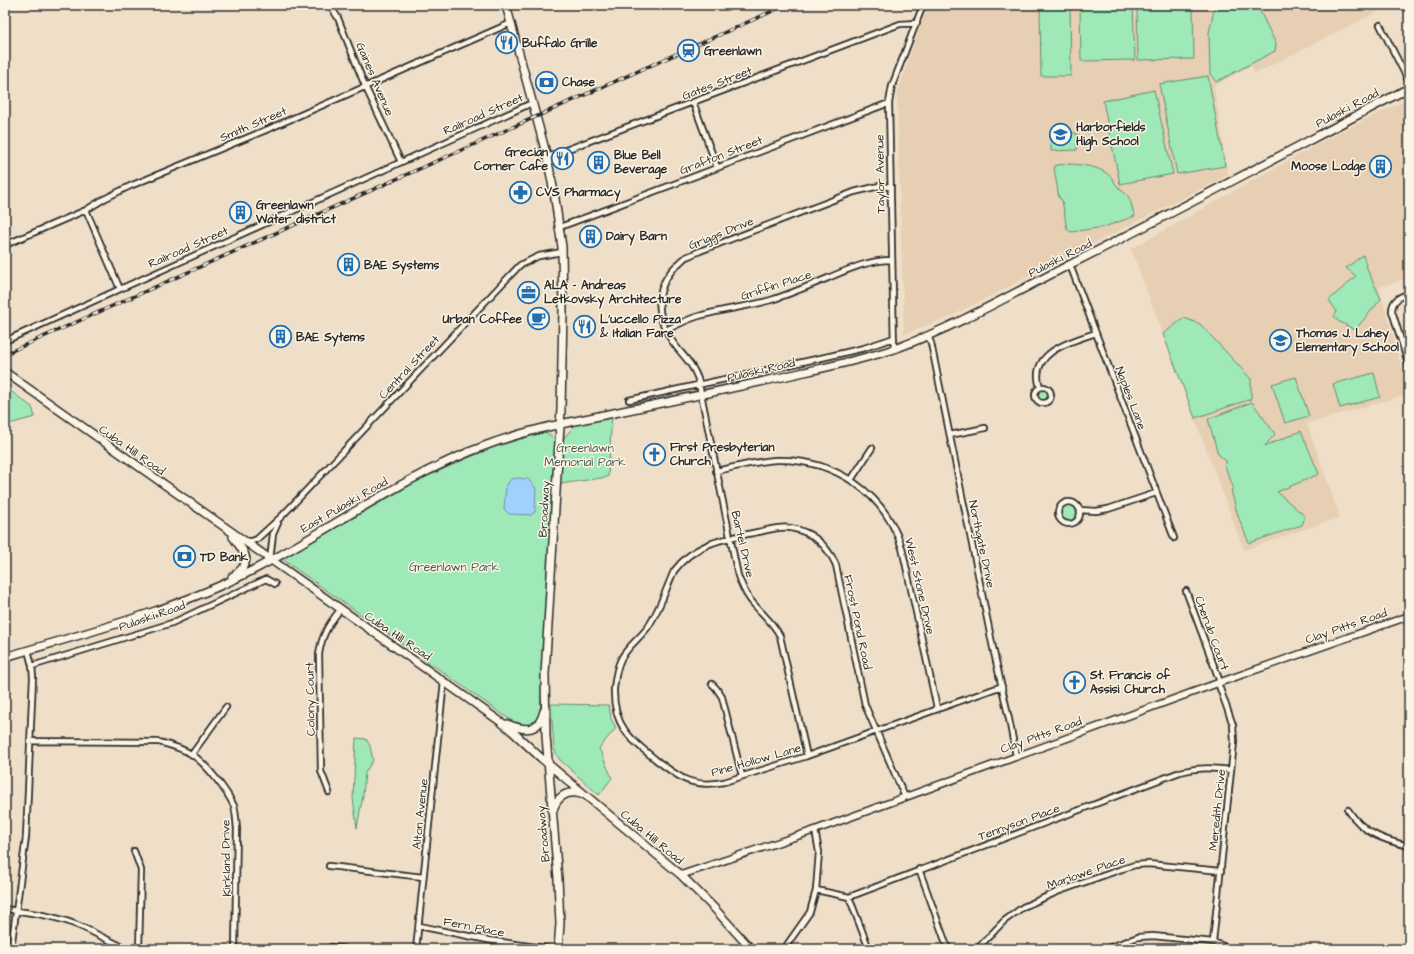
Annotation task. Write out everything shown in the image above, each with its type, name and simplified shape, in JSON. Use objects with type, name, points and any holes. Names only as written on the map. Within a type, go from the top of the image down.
[{"type":"main road","name":"Broadway","points":[[507,6],[547,157],[560,227],[562,252],[563,311],[561,424],[545,674],[548,764],[560,917],[558,949]]},
{"type":"main road","name":"Pulaski Road","points":[[701,395],[861,359],[894,349],[928,336],[963,320],[1128,236],[1409,88]]},
{"type":"main road","name":"Cuba Hill Road","points":[[5,372],[242,541],[501,722],[585,796],[681,875],[714,908],[751,949]]},
{"type":"main road","name":"East Pulaski Road","points":[[5,657],[155,611],[216,588],[261,566],[377,498],[462,454],[510,437],[561,424],[701,395]]},
{"type":"main road","points":[[216,588],[237,573],[246,559],[244,550],[230,532]]},
{"type":"main road","points":[[501,722],[520,729],[534,727],[542,718],[546,699]]},
{"type":"main road","points":[[553,817],[556,803],[559,798],[565,794],[574,792],[585,796]]},
{"type":"street","name":"Gaines Avenue","points":[[330,5],[338,18],[365,86],[400,162]]},
{"type":"street","points":[[507,6],[517,5]]},
{"type":"street","name":"Taylor Avenue","points":[[894,349],[889,103],[892,86],[923,5]]},
{"type":"street","name":"Smith Street","points":[[5,246],[86,210],[104,198],[130,186],[266,130],[511,23]]},
{"type":"street","name":"Gates Street","points":[[547,157],[900,24],[917,23]]},
{"type":"street","points":[[1380,25],[1409,82]]},
{"type":"street","name":"Railroad Street","points":[[5,341],[532,102]]},
{"type":"street","points":[[693,102],[717,167]]},
{"type":"street","name":"Grafton Street","points":[[560,227],[889,103]]},
{"type":"street","name":"Griggs Drive","points":[[701,395],[699,384],[691,364],[677,347],[666,330],[660,315],[659,301],[663,284],[671,271],[685,258],[700,251],[854,192],[879,186],[890,187]]},
{"type":"street","points":[[86,210],[120,289]]},
{"type":"street","name":"Central Street","points":[[242,541],[257,538],[282,516],[513,271],[523,263],[539,256],[562,252]]},
{"type":"street","name":"Griffin Place","points":[[666,330],[701,315],[755,304],[792,293],[863,264],[881,260],[892,260]]},
{"type":"street","name":"Naples Lane","points":[[1070,265],[1174,538]]},
{"type":"street","points":[[1409,294],[1396,300],[1392,305],[1392,311],[1409,366]]},
{"type":"street","points":[[1040,387],[1038,372],[1041,364],[1049,354],[1062,345],[1096,333]]},
{"type":"street","name":"Northgate Drive","points":[[928,336],[931,343],[1016,756]]},
{"type":"street","points":[[629,400],[699,384],[736,378],[864,348],[894,338]]},
{"type":"street","name":"Bartel Drive","points":[[701,395],[738,576],[750,600],[769,618],[780,636],[807,756]]},
{"type":"street","points":[[950,435],[985,428]]},
{"type":"street","points":[[851,480],[872,448]]},
{"type":"street","name":"West Stone Drive","points":[[716,471],[775,460],[789,460],[821,466],[851,480],[881,506],[898,535],[904,556],[937,708]]},
{"type":"street","points":[[1080,510],[1108,510],[1156,493]]},
{"type":"street","points":[[1069,502],[1076,504],[1080,510],[1080,518],[1075,523],[1064,523],[1059,518],[1058,514],[1060,507],[1065,503],[1069,502]]},
{"type":"street","name":"Central Street","points":[[270,560],[272,534],[275,526],[282,516]]},
{"type":"street","name":"Frost Pond Road","points":[[730,538],[778,528],[789,528],[809,534],[820,542],[830,553],[836,565],[840,581],[865,705],[905,797]]},
{"type":"street","name":"Pine Hollow Lane","points":[[730,538],[706,545],[696,550],[680,563],[674,572],[648,627],[629,647],[621,660],[615,677],[615,711],[621,725],[629,736],[642,749],[675,774],[690,782],[699,784],[724,782],[807,756],[876,732],[937,708],[1002,686]]},
{"type":"street","name":"Pulaski Road","points":[[32,666],[172,623],[266,580],[275,584]]},
{"type":"street","name":"Cherub Court","points":[[1186,591],[1219,682]]},
{"type":"street","name":"Colony Court","points":[[329,792],[321,771],[319,654],[321,641],[326,630],[340,610]]},
{"type":"street","name":"Clay Pitts Road","points":[[681,875],[815,830],[1219,682],[1409,616]]},
{"type":"street","points":[[11,949],[15,910],[26,837],[32,666],[28,650]]},
{"type":"street","name":"Alton Avenue","points":[[416,949],[444,681]]},
{"type":"street","name":"Meredith Drive","points":[[1213,942],[1234,742],[1233,725],[1219,682]]},
{"type":"street","points":[[712,684],[722,697],[742,776]]},
{"type":"street","points":[[192,754],[226,707]]},
{"type":"street","name":"Kirkland Drive","points":[[30,741],[159,742],[192,754],[213,775],[227,793],[234,808],[238,828],[235,949]]},
{"type":"street","name":"Tennyson Place","points":[[849,897],[919,869],[1180,772],[1196,768],[1231,770]]},
{"type":"street","points":[[1348,810],[1354,820],[1375,836],[1409,846]]},
{"type":"street","points":[[784,949],[810,912],[816,890],[819,852],[815,830]]},
{"type":"street","points":[[134,851],[140,870],[139,949]]},
{"type":"street","name":"Marlowe Place","points":[[976,949],[1004,921],[1022,907],[1122,869],[1148,864],[1221,871]]},
{"type":"street","points":[[329,866],[423,877]]},
{"type":"street","points":[[919,869],[948,949]]},
{"type":"street","points":[[816,890],[849,897],[869,949]]},
{"type":"street","points":[[5,909],[43,914],[66,921],[84,928],[114,944],[129,949]]},
{"type":"street","name":"Fern Place","points":[[419,926],[488,940],[550,949]]},
{"type":"street","points":[[1105,949],[1138,937],[1153,936],[1213,942],[1231,949]]},
{"type":"street","points":[[331,947],[346,949]]},
{"type":"shaded area","name":"Harborfields High School","points":[[927,5],[1391,5],[1254,74],[1252,65],[1214,86],[1228,175],[947,318],[904,334],[897,94]]},
{"type":"shaded area","name":"Thomas J. Lahey Elementary School","points":[[1409,99],[1409,278],[1379,287],[1409,394],[1307,424],[1340,517],[1244,550],[1131,249],[1336,134]]},
{"type":"green space","points":[[1040,5],[1070,5],[1071,76],[1041,76]]},
{"type":"green space","points":[[1080,5],[1133,5],[1135,60],[1081,61]]},
{"type":"green space","points":[[1137,5],[1193,5],[1194,59],[1138,60]]},
{"type":"green space","points":[[1215,5],[1257,5],[1276,44],[1275,51],[1216,82],[1210,74],[1209,33]]},
{"type":"green space","points":[[1208,76],[1225,166],[1177,174],[1159,84]]},
{"type":"green space","points":[[1154,90],[1173,174],[1120,184],[1103,101]]},
{"type":"green space","points":[[1051,133],[1077,133],[1077,150],[1051,151]]},
{"type":"green space","points":[[1070,164],[1097,168],[1107,173],[1116,185],[1128,196],[1135,216],[1104,227],[1071,232],[1067,229],[1062,200],[1059,198],[1054,168],[1056,165]]},
{"type":"green space","points":[[1363,255],[1368,271],[1381,299],[1355,330],[1338,321],[1334,316],[1337,312],[1329,300],[1356,276],[1346,268]]},
{"type":"green space","points":[[1184,318],[1200,324],[1251,379],[1251,399],[1195,418],[1163,334]]},
{"type":"green space","points":[[1374,373],[1380,397],[1340,408],[1333,384]]},
{"type":"green space","points":[[1296,377],[1309,416],[1285,423],[1272,384]]},
{"type":"green space","points":[[5,387],[32,407],[35,417],[5,425]]},
{"type":"green space","points":[[1043,388],[1048,390],[1050,395],[1048,400],[1043,402],[1038,400],[1036,395],[1038,390]]},
{"type":"green space","points":[[1252,402],[1275,434],[1265,446],[1301,431],[1319,474],[1277,492],[1305,516],[1302,525],[1249,543],[1238,516],[1231,490],[1234,489],[1224,464],[1227,462],[1218,454],[1208,419]]},
{"type":"green space","name":"Greenlawn Memorial Park","points":[[612,415],[608,477],[560,484],[563,439],[577,423]]},
{"type":"green space","name":"Greenlawn Park","points":[[545,432],[555,438],[540,716],[532,726],[519,726],[282,559],[423,478],[491,448]]},
{"type":"green space","points":[[1065,504],[1073,504],[1078,509],[1076,520],[1073,522],[1065,522],[1060,517],[1060,509]]},
{"type":"green space","points":[[551,704],[609,705],[611,719],[616,728],[599,748],[612,778],[599,795],[559,759],[554,749]]},
{"type":"green space","points":[[356,738],[366,739],[370,746],[373,760],[365,773],[357,828],[353,798]]},
{"type":"water","points":[[511,479],[528,479],[536,488],[535,512],[531,515],[509,514],[504,509],[506,486]]},
{"type":"railway","points":[[5,354],[786,5]]},
{"type":"place","name":"Buffalo Grille","points":[[507,43]]},
{"type":"place","name":"Greenlawn","points":[[688,51]]},
{"type":"place","name":"Chase","points":[[547,82]]},
{"type":"place","name":"Harborfields High School","points":[[1060,134]]},
{"type":"place","name":"Grecian Corner Cafe","points":[[563,159]]},
{"type":"place","name":"Blue Bell Beverage","points":[[598,162]]},
{"type":"place","name":"Moose Lodge","points":[[1381,166]]},
{"type":"place","name":"CVS Pharmacy","points":[[520,192]]},
{"type":"place","name":"Greenlawn Water district","points":[[240,212]]},
{"type":"place","name":"Dairy Barn","points":[[591,236]]},
{"type":"place","name":"BAE Systems","points":[[349,265]]},
{"type":"place","name":"ALA - Andreas Letkovsky Architecture","points":[[529,292]]},
{"type":"place","name":"Urban Coffee","points":[[538,319]]},
{"type":"place","name":"L’uccello Pizza & Italian Fare","points":[[585,326]]},
{"type":"place","name":"BAE Sytems","points":[[280,337]]},
{"type":"place","name":"Thomas J. Lahey Elementary School","points":[[1280,340]]},
{"type":"place","name":"First Presbyterian Church","points":[[654,454]]},
{"type":"place","name":"TD Bank","points":[[184,557]]},
{"type":"place","name":"St. Francis of Assisi Church","points":[[1075,682]]}]
